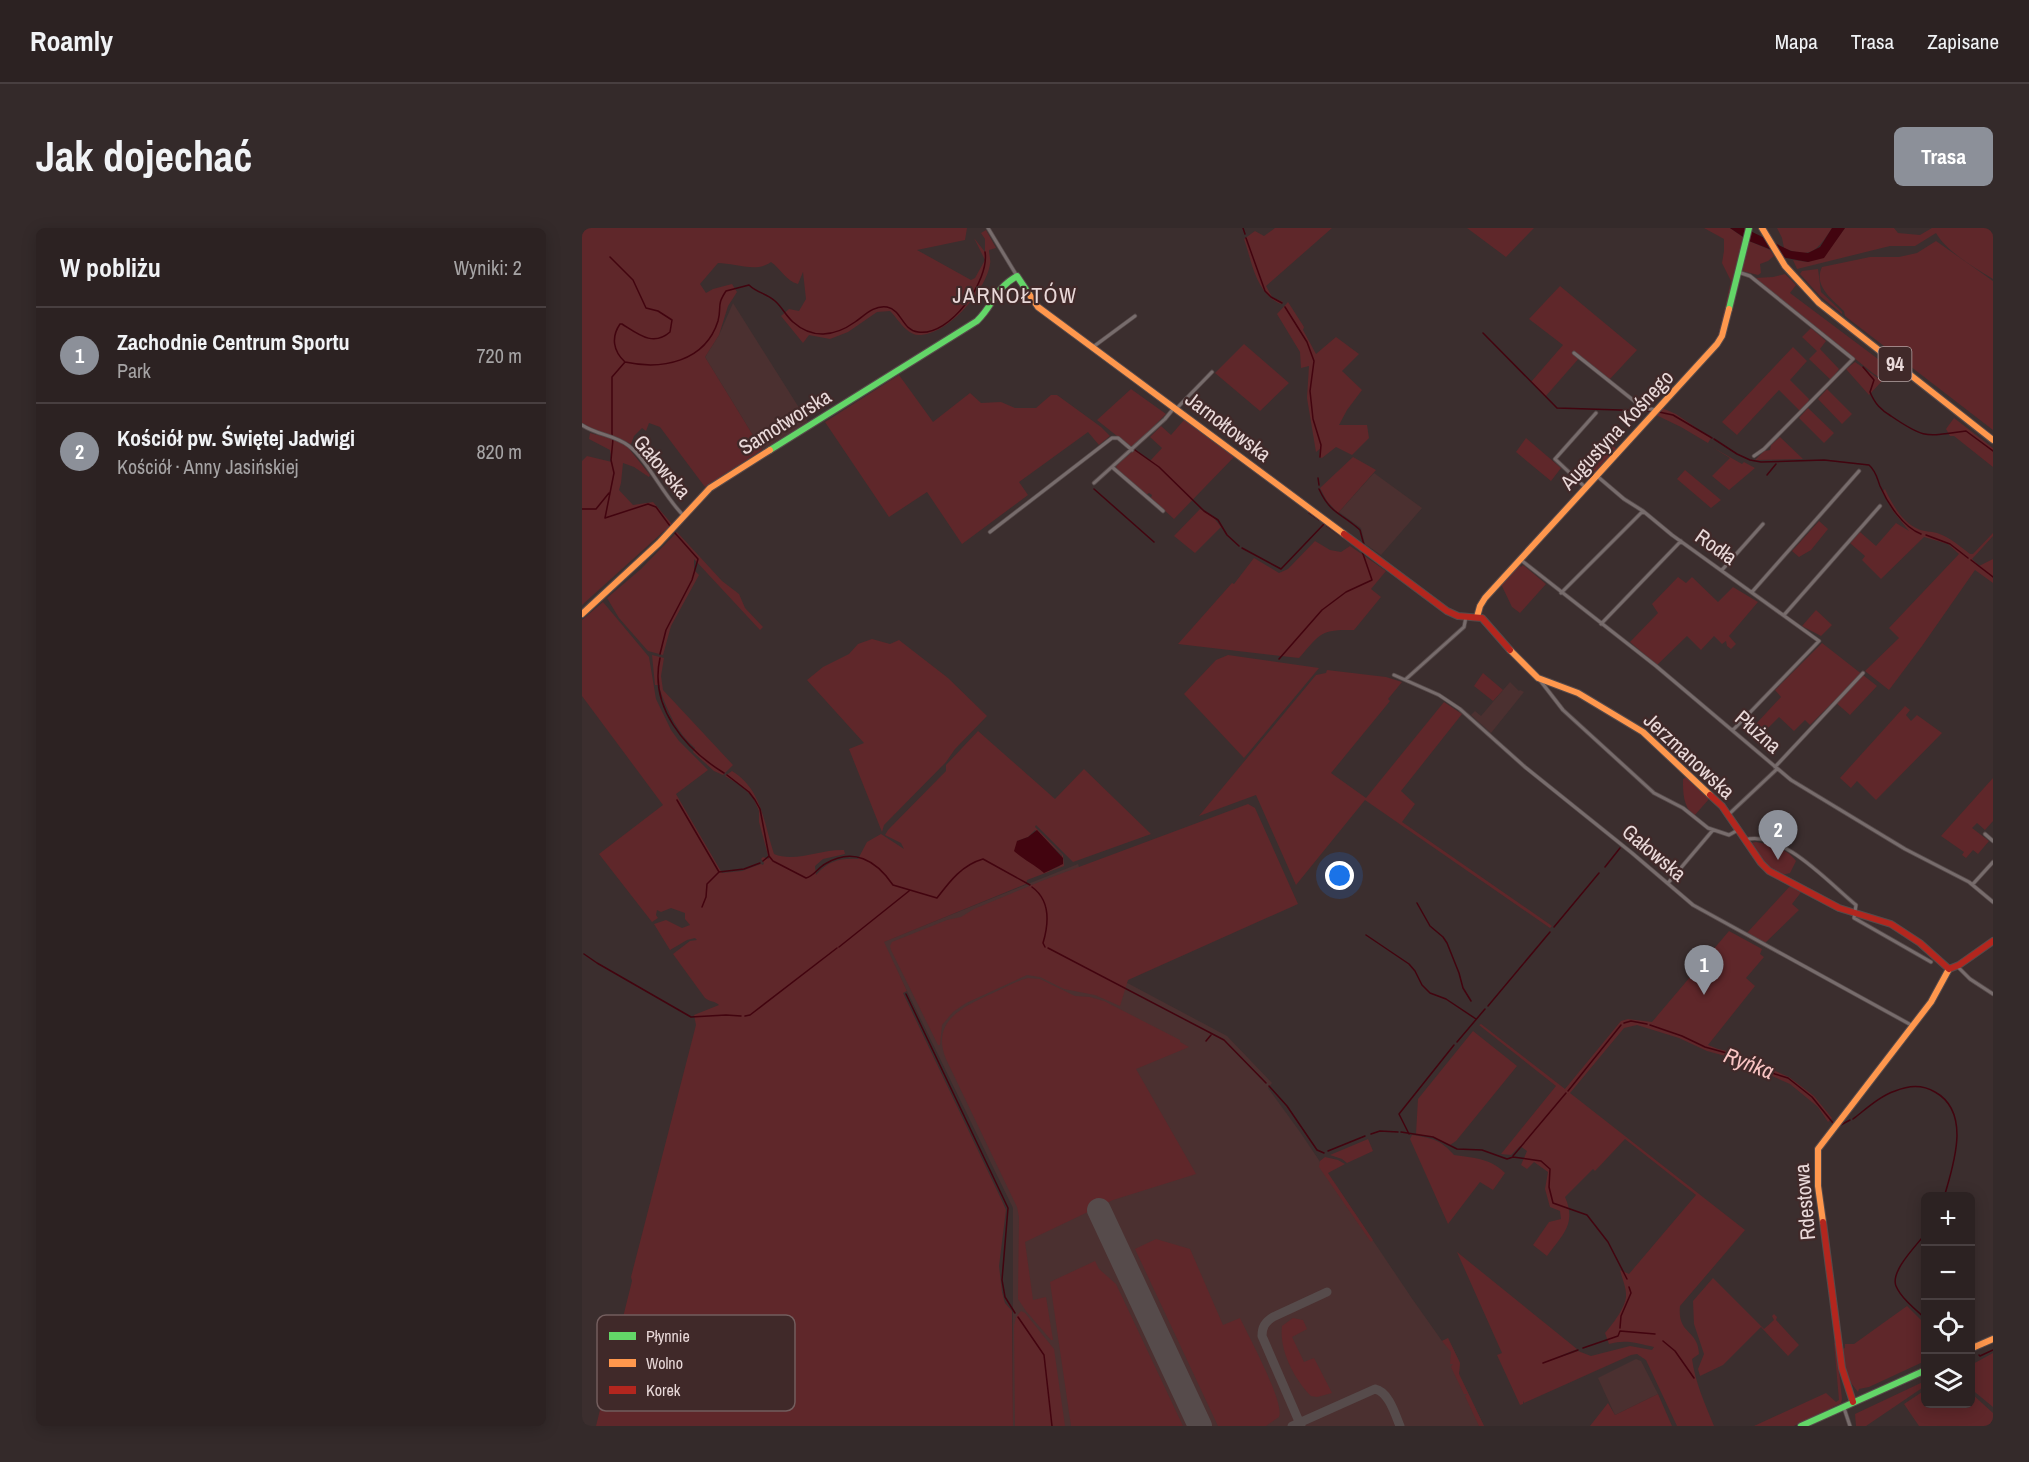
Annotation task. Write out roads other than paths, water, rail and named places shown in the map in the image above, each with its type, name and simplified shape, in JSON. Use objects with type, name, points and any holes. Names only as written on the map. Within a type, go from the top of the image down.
[{"type":"street","name":"Jarnołtowska","points":[[988,228],[1030,298],[1038,307],[1447,610],[1455,615],[1478,617]]},
{"type":"street","name":"Augustyna Kośnego","points":[[1478,617],[1483,601],[1720,341],[1749,228]]},
{"type":"street","name":"94","points":[[1762,228],[1800,285],[1837,319],[1993,440]]},
{"type":"street","points":[[1738,272],[1749,276],[1853,359],[1754,456]]},
{"type":"street","name":"Samotworska","points":[[582,614],[659,543],[705,493],[977,321],[983,316],[1001,285],[1017,276]]},
{"type":"street","points":[[1093,347],[1135,316]]},
{"type":"street","points":[[1574,353],[1643,408],[1657,410]]},
{"type":"street","points":[[1094,483],[1165,419],[1212,372]]},
{"type":"street","points":[[1586,488],[1555,459],[1596,413]]},
{"type":"street","name":"Gałowska","points":[[582,425],[598,434],[620,440],[634,450],[684,516]]},
{"type":"street","points":[[990,532],[1112,438],[1118,438],[1131,450]]},
{"type":"street","points":[[1112,467],[1163,511]]},
{"type":"street","points":[[1752,592],[1859,471]]},
{"type":"street","name":"Rodła","points":[[1597,476],[1624,499],[1819,641],[1732,730]]},
{"type":"street","points":[[1785,615],[1880,506]]},
{"type":"street","points":[[1561,593],[1643,511]]},
{"type":"street","points":[[1722,570],[1763,524]]},
{"type":"street","points":[[1600,624],[1681,541]]},
{"type":"street","name":"Płużna","points":[[1521,560],[1801,787],[1905,849],[1973,884],[1993,902]]},
{"type":"street","points":[[1406,680],[1464,627],[1466,617]]},
{"type":"street","name":"Jerzmanowska","points":[[1478,617],[1485,621],[1513,654],[1538,678],[1578,693],[1640,730],[1710,794],[1728,815],[1761,863],[1774,874],[1839,908],[1884,921],[1920,943],[1949,969]]},
{"type":"street","points":[[1728,815],[1776,768],[1863,674]]},
{"type":"street","name":"Gałowska","points":[[1394,675],[1445,698],[1460,709],[1526,767],[1699,909],[1913,1026]]},
{"type":"street","points":[[1538,678],[1563,710],[1654,793],[1683,808],[1700,823],[1713,830],[1729,835],[1738,830]]},
{"type":"street","points":[[1552,694],[1556,685]]},
{"type":"street","points":[[1668,883],[1713,830]]},
{"type":"street","points":[[1985,834],[1993,841]]},
{"type":"street","points":[[1745,840],[1765,840],[1787,850],[1843,892],[1856,905],[1854,918],[1931,962]]},
{"type":"street","points":[[1973,884],[1993,862]]},
{"type":"street","points":[[1949,969],[1957,966],[1993,940]]},
{"type":"street","points":[[1914,952],[1920,943]]},
{"type":"street","points":[[1957,966],[1970,979],[1993,994]]},
{"type":"street","name":"Rdestowa","points":[[1853,1402],[1842,1368],[1819,1194],[1817,1154],[1820,1144],[1934,997],[1949,969]]},
{"type":"street","points":[[1975,1347],[1993,1339]]},
{"type":"street","points":[[1801,1426],[1921,1372]]},
{"type":"street","points":[[1843,1407],[1850,1426]]},
{"type":"waterway","points":[[1243,228],[1245,234]]},
{"type":"waterway","points":[[1246,238],[1265,291],[1282,303]]},
{"type":"waterway","points":[[610,257],[633,280],[646,308],[658,311],[672,320],[670,332],[652,339],[622,324],[617,329],[614,339],[616,349],[625,362],[653,365],[680,360],[703,346],[712,335],[718,321],[720,303],[726,291],[749,285],[775,301],[800,327],[815,333],[839,331],[870,311],[882,307],[896,312],[909,328],[918,332],[930,331],[943,326],[965,304],[981,277],[985,264],[985,252]]},
{"type":"waterway","points":[[1285,307],[1307,342],[1314,361],[1310,391],[1313,419],[1321,445],[1320,457]]},
{"type":"waterway","points":[[1483,333],[1557,408],[1652,411]]},
{"type":"waterway","points":[[612,435],[612,377],[625,362]]},
{"type":"waterway","points":[[1863,367],[1874,380],[1870,392],[1876,403],[1903,424],[1920,433],[1934,435],[1966,431],[1993,451]]},
{"type":"waterway","points":[[1659,412],[1673,415],[1712,438]]},
{"type":"waterway","points":[[613,439],[611,460],[614,473],[605,518],[648,504],[656,507],[670,526]]},
{"type":"waterway","points":[[1714,439],[1737,454],[1761,462],[1824,460],[1869,465],[1897,514],[1908,526],[1921,534]]},
{"type":"waterway","points":[[1135,450],[1159,467],[1204,511],[1218,520],[1227,535],[1239,546]]},
{"type":"waterway","points":[[1767,475],[1776,464]]},
{"type":"waterway","points":[[1318,478],[1319,485]]},
{"type":"waterway","points":[[1094,489],[1154,542]]},
{"type":"waterway","points":[[1319,489],[1332,509],[1360,530],[1364,545]]},
{"type":"waterway","points":[[582,509],[596,509],[609,493]]},
{"type":"waterway","points":[[1309,513],[1319,520]]},
{"type":"waterway","points":[[1242,548],[1281,569],[1324,524]]},
{"type":"waterway","points":[[1279,659],[1322,610],[1346,592],[1372,580],[1362,551],[1327,526]]},
{"type":"waterway","points":[[660,654],[666,630],[692,580],[698,559],[675,533]]},
{"type":"waterway","points":[[1926,535],[1950,544],[1968,558]]},
{"type":"waterway","points":[[1971,560],[1993,577]]},
{"type":"waterway","points":[[660,658],[658,676],[660,693],[673,725],[696,752],[724,773]]},
{"type":"waterway","points":[[727,775],[749,792],[760,809],[769,856],[773,861],[806,878],[835,859],[854,857],[871,863],[893,885],[937,898],[963,869],[983,859],[1030,885]]},
{"type":"waterway","points":[[677,800],[719,872]]},
{"type":"waterway","points":[[1605,867],[1620,848]]},
{"type":"waterway","points":[[763,861],[769,856]]},
{"type":"waterway","points":[[702,907],[707,884],[719,872],[744,869],[760,863]]},
{"type":"waterway","points":[[1554,927],[1599,873]]},
{"type":"waterway","points":[[1032,887],[1038,892],[1045,905],[1047,920],[1043,943],[1045,947]]},
{"type":"waterway","points":[[839,947],[909,891]]},
{"type":"waterway","points":[[1417,903],[1430,926],[1447,943],[1463,988],[1471,1001]]},
{"type":"waterway","points":[[1488,1006],[1550,932]]},
{"type":"waterway","points":[[1366,935],[1409,964],[1430,993],[1446,999],[1476,1019]]},
{"type":"waterway","points":[[745,1016],[750,1015],[837,948]]},
{"type":"waterway","points":[[1048,948],[1224,1040],[1266,1083]]},
{"type":"waterway","points":[[584,954],[691,1017],[741,1016]]},
{"type":"waterway","points":[[906,994],[1008,1208],[1002,1280],[1005,1297],[1015,1313]]},
{"type":"waterway","points":[[1457,1042],[1485,1009]]},
{"type":"waterway","name":"Ryńka","points":[[1624,1023],[1631,1021],[1647,1024]]},
{"type":"waterway","name":"Ryńka","points":[[1568,1091],[1621,1025]]},
{"type":"waterway","name":"Ryńka","points":[[1650,1025],[1788,1078],[1812,1097],[1833,1123]]},
{"type":"waterway","points":[[1206,1041],[1211,1035]]},
{"type":"waterway","points":[[1409,1134],[1399,1114],[1454,1045]]},
{"type":"waterway","points":[[1269,1086],[1287,1106],[1317,1150],[1324,1153]]},
{"type":"waterway","name":"Ryńka","points":[[1853,1119],[1889,1093],[1915,1086],[1935,1092],[1946,1101],[1953,1112],[1956,1125],[1955,1153],[1946,1192]]},
{"type":"waterway","name":"Ryńka","points":[[1513,1156],[1566,1093]]},
{"type":"waterway","name":"Ryńka","points":[[1837,1127],[1850,1120]]},
{"type":"waterway","points":[[1371,1134],[1380,1131],[1398,1132]]},
{"type":"waterway","points":[[1401,1132],[1433,1137],[1457,1149],[1482,1150],[1507,1159],[1513,1157],[1541,1161],[1550,1169],[1549,1187],[1553,1203],[1587,1215],[1608,1242],[1627,1279]]},
{"type":"waterway","points":[[1328,1151],[1365,1136]]},
{"type":"waterway","name":"Ryńka","points":[[1921,1239],[1900,1266],[1895,1280],[1901,1295],[1921,1315]]},
{"type":"waterway","points":[[1620,1328],[1621,1316],[1631,1293],[1629,1287]]},
{"type":"waterway","points":[[1018,1317],[1044,1355],[1052,1426]]},
{"type":"waterway","points":[[1583,1348],[1618,1336],[1620,1331],[1655,1334]]},
{"type":"waterway","points":[[1663,1341],[1675,1351],[1694,1378]]},
{"type":"waterway","points":[[1543,1363],[1578,1350]]},
{"type":"waterway","name":"Ryńka","points":[[1979,1355],[1993,1350]]},
{"type":"place","name":"Kościół pw. Świętej Jadwigi","points":[[1778,860]]},
{"type":"place","name":"Zachodnie Centrum Sportu","points":[[1704,995]]},
{"type":"district","name":"JARNOŁTÓW","points":[[1015,295]]}]
